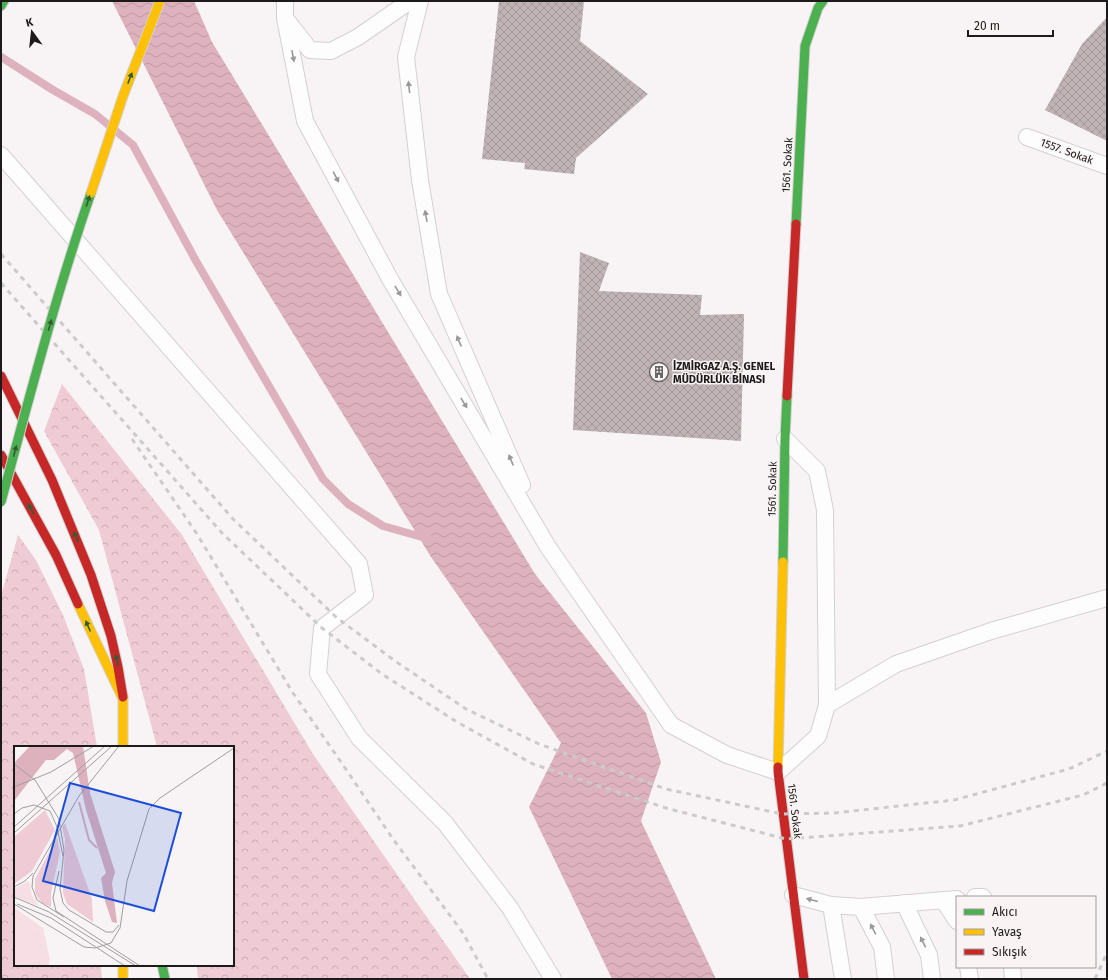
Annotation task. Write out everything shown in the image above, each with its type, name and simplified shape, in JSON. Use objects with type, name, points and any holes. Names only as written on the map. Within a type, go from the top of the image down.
[{"type":"main road","points":[[1,6],[4,1]]},
{"type":"main road","points":[[1,502],[38,367],[80,224],[123,96],[160,1]]},
{"type":"main road","name":"1561. Sokak","points":[[804,979],[778,772],[785,439],[805,46],[818,8],[822,1]]},
{"type":"main road","points":[[1,376],[52,480],[91,575],[111,636],[132,740]]},
{"type":"main road","points":[[1,455],[56,555],[123,699],[123,746]]},
{"type":"main road","points":[[123,966],[123,979]]},
{"type":"main road","points":[[162,966],[165,979]]},
{"type":"lane","points":[[285,1],[285,18],[305,121],[390,279],[548,547],[671,725],[727,756],[778,772],[818,736],[827,705],[825,510],[817,471],[785,439]]},
{"type":"lane","points":[[285,18],[310,50],[332,51],[358,37],[410,1]]},
{"type":"lane","points":[[420,1],[406,57],[420,180],[439,294],[548,547]]},
{"type":"lane","name":"1557. Sokak","points":[[1027,137],[1107,166]]},
{"type":"lane","points":[[1,155],[359,564],[365,594],[322,628],[318,674],[358,738],[450,829],[510,908],[553,979]]},
{"type":"lane","points":[[827,705],[896,664],[991,631],[1107,598]]},
{"type":"lane","points":[[793,895],[831,905],[861,907],[950,899],[956,918]]},
{"type":"lane","points":[[904,904],[929,955],[932,979]]},
{"type":"lane","points":[[831,905],[843,979]]},
{"type":"lane","points":[[861,907],[882,947],[886,979]]},
{"type":"lane","points":[[968,968],[970,979]]},
{"type":"lane","points":[[1012,968],[1013,979]]},
{"type":"green space","points":[[62,384],[182,535],[313,754],[470,979],[198,979],[197,966],[234,966],[234,746],[157,746],[99,530],[44,431]]},
{"type":"green space","points":[[18,535],[36,560],[63,615],[84,669],[97,746],[14,746],[14,966],[101,966],[102,979],[1,979],[1,596]]},
{"type":"water","points":[[112,1],[194,1],[212,42],[535,574],[646,713],[661,762],[641,821],[716,979],[612,979],[529,807],[561,743],[431,557],[217,210]]},
{"type":"building","points":[[499,1],[584,1],[580,41],[648,94],[576,158],[574,174],[524,169],[525,163],[482,159]]},
{"type":"building","points":[[1107,17],[1107,141],[1045,110],[1082,44]]},
{"type":"building","name":"İZMİRGAZ A.Ş. GENEL MÜDÜRLÜK BİNASI","points":[[580,252],[609,263],[599,291],[702,295],[700,315],[744,314],[741,441],[573,430]]},
{"type":"waterway","points":[[1,57],[53,90],[95,114],[133,145],[196,261],[323,479],[348,504],[383,526],[429,539]]},
{"type":"railway","points":[[1,254],[233,519],[336,617],[395,661],[466,709],[539,744],[666,789],[782,814],[834,813],[954,800],[1069,769],[1107,751]]},
{"type":"railway","points":[[1,283],[222,533],[322,628],[382,674],[457,722],[533,764],[666,808],[786,839],[960,826],[1083,795],[1107,783]]},
{"type":"railway","points":[[132,439],[197,534],[293,693],[393,839],[463,933],[488,979]]},
{"type":"railway","points":[[1095,979],[1107,953]]},
{"type":"traffic: fast","points":[[1,6],[4,1]]},
{"type":"traffic: fast","points":[[796,224],[805,46],[818,8],[823,1]]},
{"type":"traffic: fast","points":[[1,502],[55,308],[91,193]]},
{"type":"traffic: fast","points":[[783,562],[787,396]]},
{"type":"traffic: fast","points":[[162,966],[165,979]]},
{"type":"traffic: slow","points":[[91,193],[123,96],[160,1]]},
{"type":"traffic: slow","points":[[778,767],[783,562]]},
{"type":"traffic: slow","points":[[78,604],[123,699]]},
{"type":"traffic: slow","points":[[123,697],[123,746]]},
{"type":"traffic: slow","points":[[123,966],[123,979]]},
{"type":"traffic: jam","points":[[787,396],[796,224]]},
{"type":"traffic: jam","points":[[1,376],[52,480],[91,575],[111,636],[123,697]]},
{"type":"traffic: jam","points":[[1,455],[56,555],[78,604]]},
{"type":"traffic: jam","points":[[778,767],[804,979]]},
{"type":"place","name":"İZMİRGAZ A.Ş. GENEL MÜDÜRLÜK BİNASI","points":[[659,372]]}]
